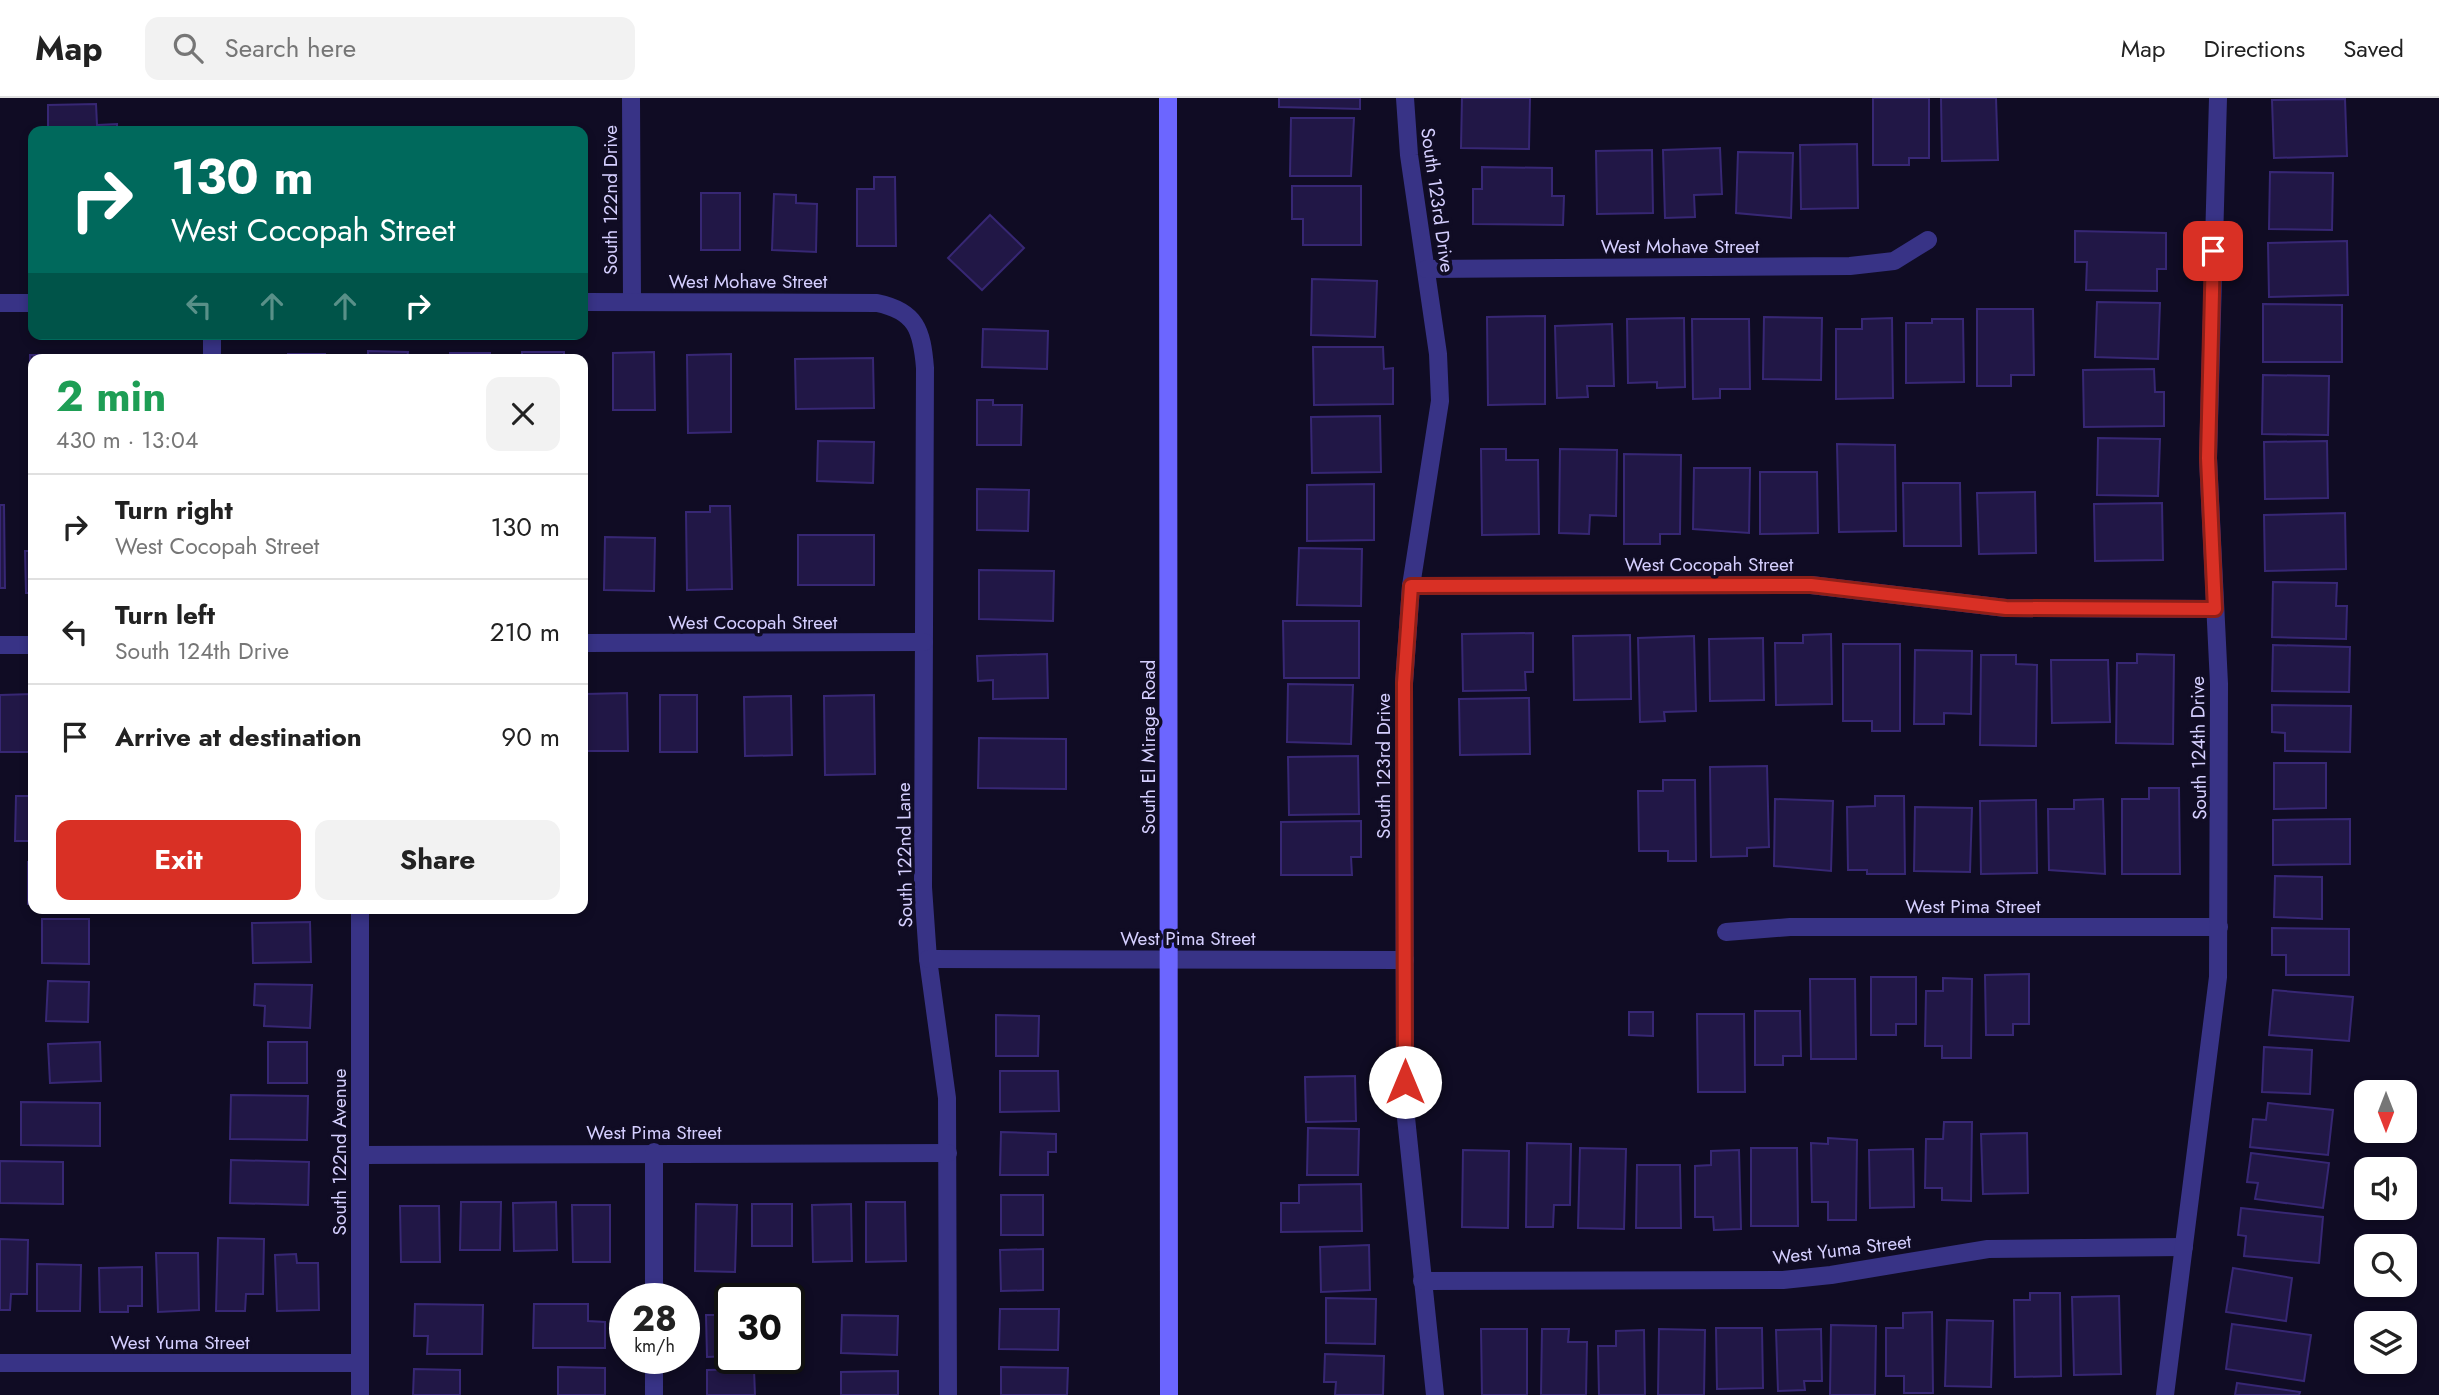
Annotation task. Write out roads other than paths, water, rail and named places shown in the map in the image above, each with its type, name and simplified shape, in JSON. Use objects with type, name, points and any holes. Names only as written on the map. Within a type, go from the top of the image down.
[{"type":"main road","name":"South El Mirage Road","points":[[1168,98],[1170,1395]]},
{"type":"street","name":"South 122nd Drive","points":[[631,98],[632,302]]},
{"type":"street","name":"South 123rd Drive","points":[[1405,98],[1409,155],[1438,354],[1440,401],[1411,586],[1404,683],[1405,1108],[1434,1395]]},
{"type":"street","name":"South 124th Drive","points":[[2165,1395],[2216,999],[2220,927],[2219,684],[2208,422],[2218,98]]},
{"type":"street","name":"West Mohave Street","points":[[1426,269],[1850,267],[1894,261],[1928,240]]},
{"type":"street","name":"West Mohave Street","points":[[588,302],[868,302],[894,306],[911,316]]},
{"type":"street","points":[[0,303],[28,303]]},
{"type":"street","name":"South 122nd Lane","points":[[911,316],[921,340],[925,368],[923,887],[928,959],[945,1078],[948,1153],[948,1395]]},
{"type":"street","name":"West Cocopah Street","points":[[1411,586],[1811,585],[2006,608],[2215,609]]},
{"type":"street","name":"West Cocopah Street","points":[[588,643],[924,642]]},
{"type":"street","points":[[0,645],[28,645]]},
{"type":"street","name":"South 122nd Avenue","points":[[360,914],[360,1395]]},
{"type":"street","name":"West Pima Street","points":[[1726,932],[1790,927],[2220,927]]},
{"type":"street","name":"West Pima Street","points":[[928,959],[1405,960]]},
{"type":"street","points":[[654,1152],[654,1283]]},
{"type":"street","name":"West Pima Street","points":[[360,1155],[948,1153]]},
{"type":"street","name":"West Yuma Street","points":[[1422,1281],[1783,1280],[1831,1275],[1988,1249],[2183,1247]]},
{"type":"street","name":"West Yuma Street","points":[[0,1363],[359,1363]]},
{"type":"street","points":[[654,1374],[654,1395]]}]
